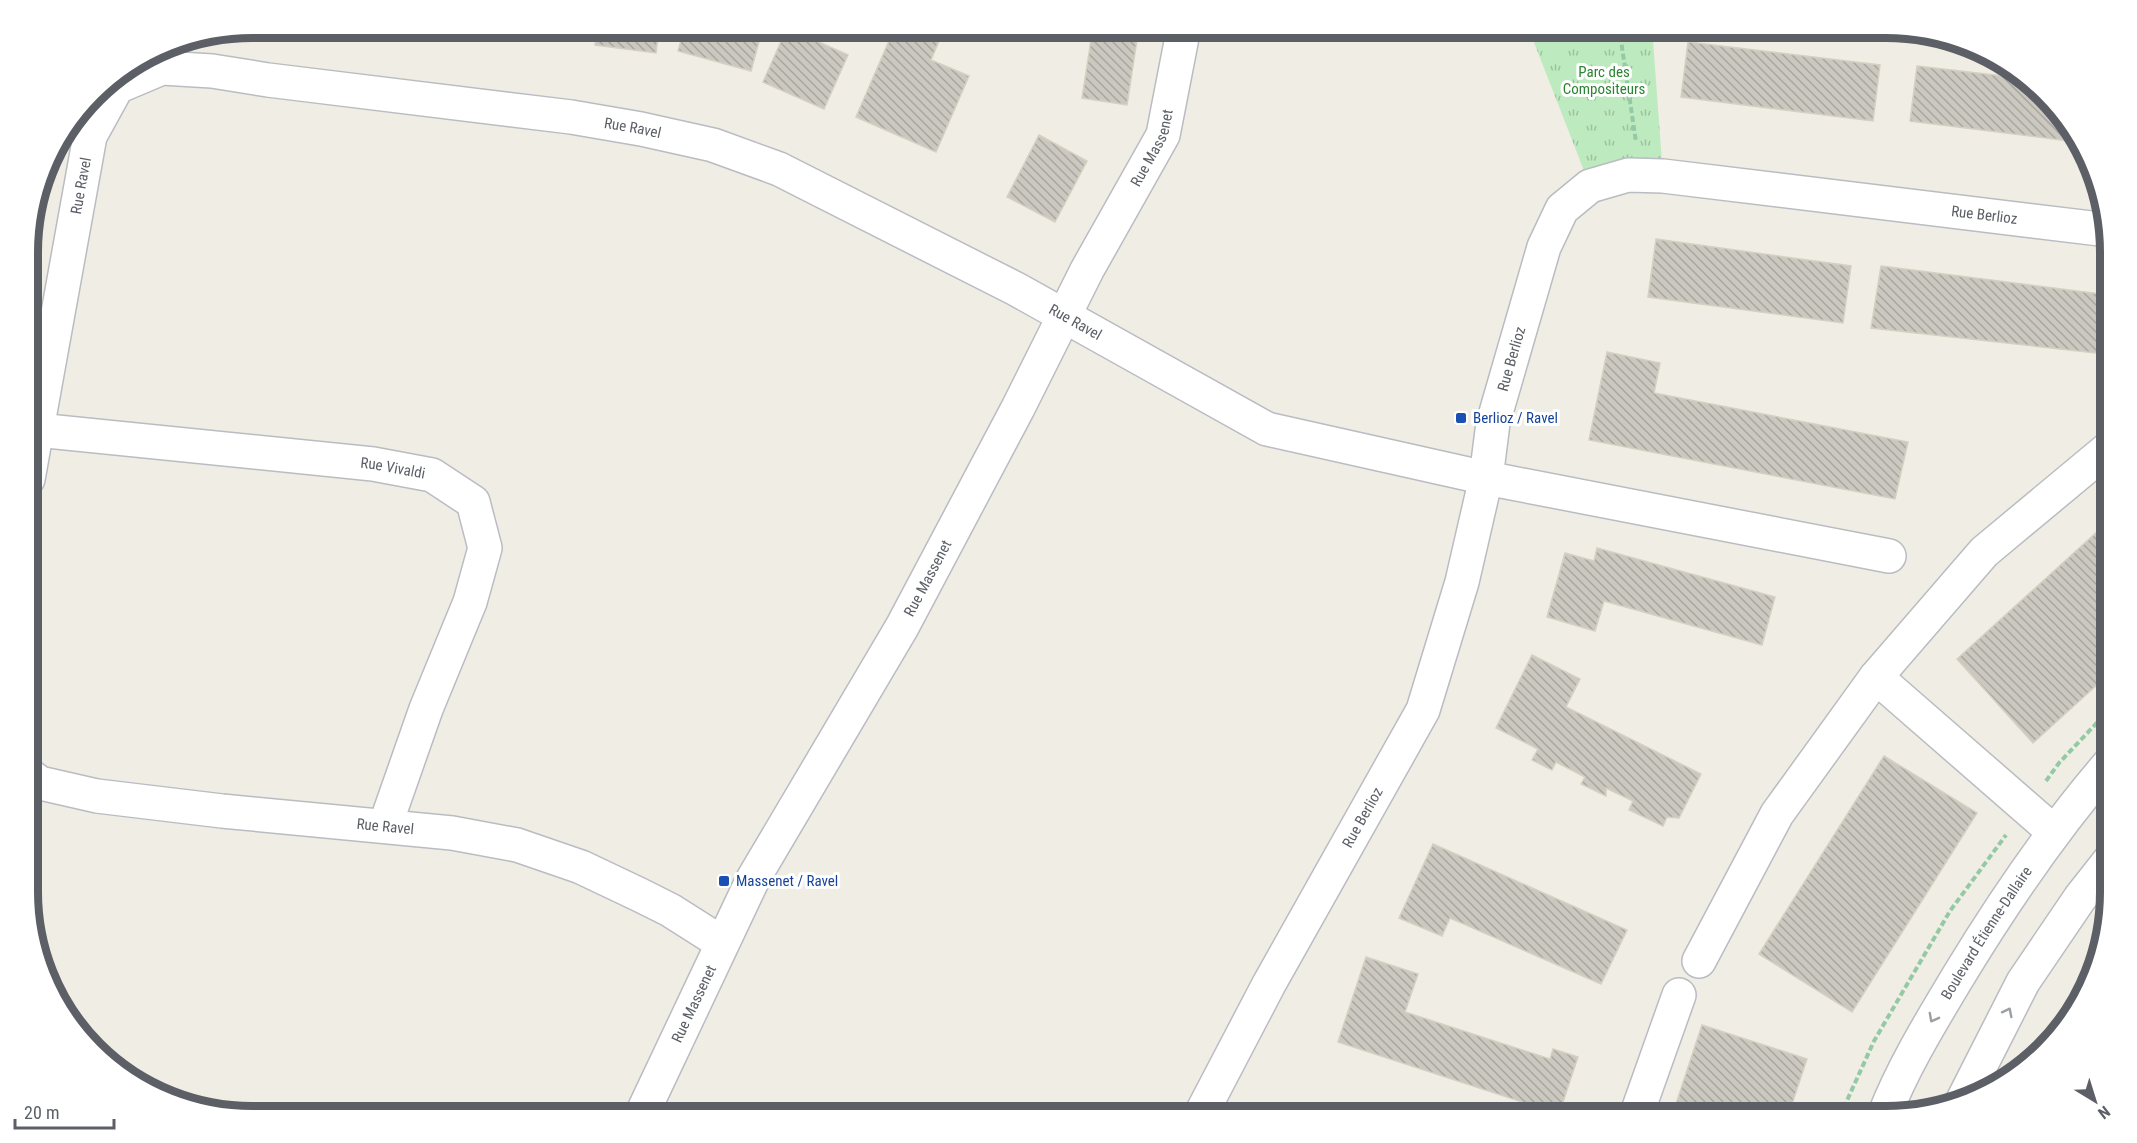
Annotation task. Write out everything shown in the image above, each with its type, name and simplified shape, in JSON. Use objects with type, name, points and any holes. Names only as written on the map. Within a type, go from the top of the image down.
[{"type":"street","name":"Rue Massenet","points":[[646,1106],[758,870],[902,627],[1018,408],[1087,270],[1163,135],[1182,38]]},
{"type":"street","name":"Rue Ravel","points":[[38,424],[90,136],[117,87],[162,68],[212,71],[268,80],[571,117],[642,129],[713,145],[779,169],[1016,289],[1267,429],[1486,478],[1889,556]]},
{"type":"street","name":"Rue Berlioz","points":[[1205,1106],[1269,984],[1423,710],[1462,582],[1486,478],[1493,423],[1544,247],[1562,209],[1590,186],[1628,175],[1675,178],[2098,229]]},
{"type":"street","name":"Rue Vivaldi","points":[[38,430],[373,464],[432,475],[473,502],[485,548],[470,602],[426,709],[385,826]]},
{"type":"street","points":[[1699,961],[1777,814],[1876,677],[1984,552],[2100,455]]},
{"type":"street","points":[[1876,677],[2054,832]]},
{"type":"street","name":"Boulevard Étienne-Dallaire","points":[[1888,1106],[1939,1007],[1992,921],[2054,832],[2100,775]]},
{"type":"street","name":"Rue Ravel","points":[[38,782],[98,796],[222,811],[453,833],[517,845],[581,867],[670,910],[722,943]]},
{"type":"street","points":[[1969,1089],[2023,982],[2100,873]]},
{"type":"street","points":[[1640,1106],[1679,995]]},
{"type":"path","points":[[1621,38],[1641,176]]},
{"type":"green space","name":"Parc des Compositeurs","points":[[1532,38],[1653,38],[1663,176],[1590,186]]},
{"type":"building","points":[[596,38],[658,38],[656,53],[595,45]]},
{"type":"building","points":[[682,38],[760,38],[751,71],[678,51]]},
{"type":"building","points":[[783,38],[810,38],[848,55],[824,109],[763,82]]},
{"type":"building","points":[[890,38],[932,38],[939,41],[931,60],[969,76],[936,152],[856,117]]},
{"type":"building","points":[[1091,38],[1137,38],[1127,105],[1082,98]]},
{"type":"building","points":[[1688,42],[1880,65],[1873,121],[1681,97]]},
{"type":"building","points":[[1917,66],[2010,77],[2037,100],[2069,141],[1910,121]]},
{"type":"building","points":[[1039,135],[1087,161],[1055,222],[1007,197]]},
{"type":"building","points":[[1656,239],[1851,266],[1843,323],[1648,297]]},
{"type":"building","points":[[1881,266],[2100,294],[2100,353],[1871,328]]},
{"type":"building","points":[[1607,352],[1660,363],[1654,393],[1908,442],[1895,499],[1589,440]]},
{"type":"building","points":[[2100,529],[2100,682],[2033,743],[1957,659]]},
{"type":"building","points":[[1597,548],[1775,597],[1762,645],[1604,601],[1595,631],[1547,617],[1565,553],[1594,561]]},
{"type":"building","points":[[1532,655],[1580,679],[1566,707],[1701,774],[1679,818],[1667,817],[1663,826],[1629,810],[1633,801],[1606,788],[1606,796],[1581,784],[1585,777],[1556,762],[1552,770],[1532,760],[1538,749],[1496,728]]},
{"type":"building","points":[[1884,756],[1977,813],[1852,1012],[1759,954]]},
{"type":"building","points":[[1433,844],[1627,930],[1601,984],[1450,918],[1442,936],[1399,918]]},
{"type":"building","points":[[1366,957],[1418,974],[1405,1012],[1550,1059],[1553,1049],[1578,1057],[1562,1106],[1534,1106],[1338,1042]]},
{"type":"building","points":[[1702,1025],[1807,1059],[1791,1106],[1675,1106]]},
{"type":"place","name":"Berlioz / Ravel","points":[[1461,418]]},
{"type":"place","name":"Massenet / Ravel","points":[[724,881]]}]
